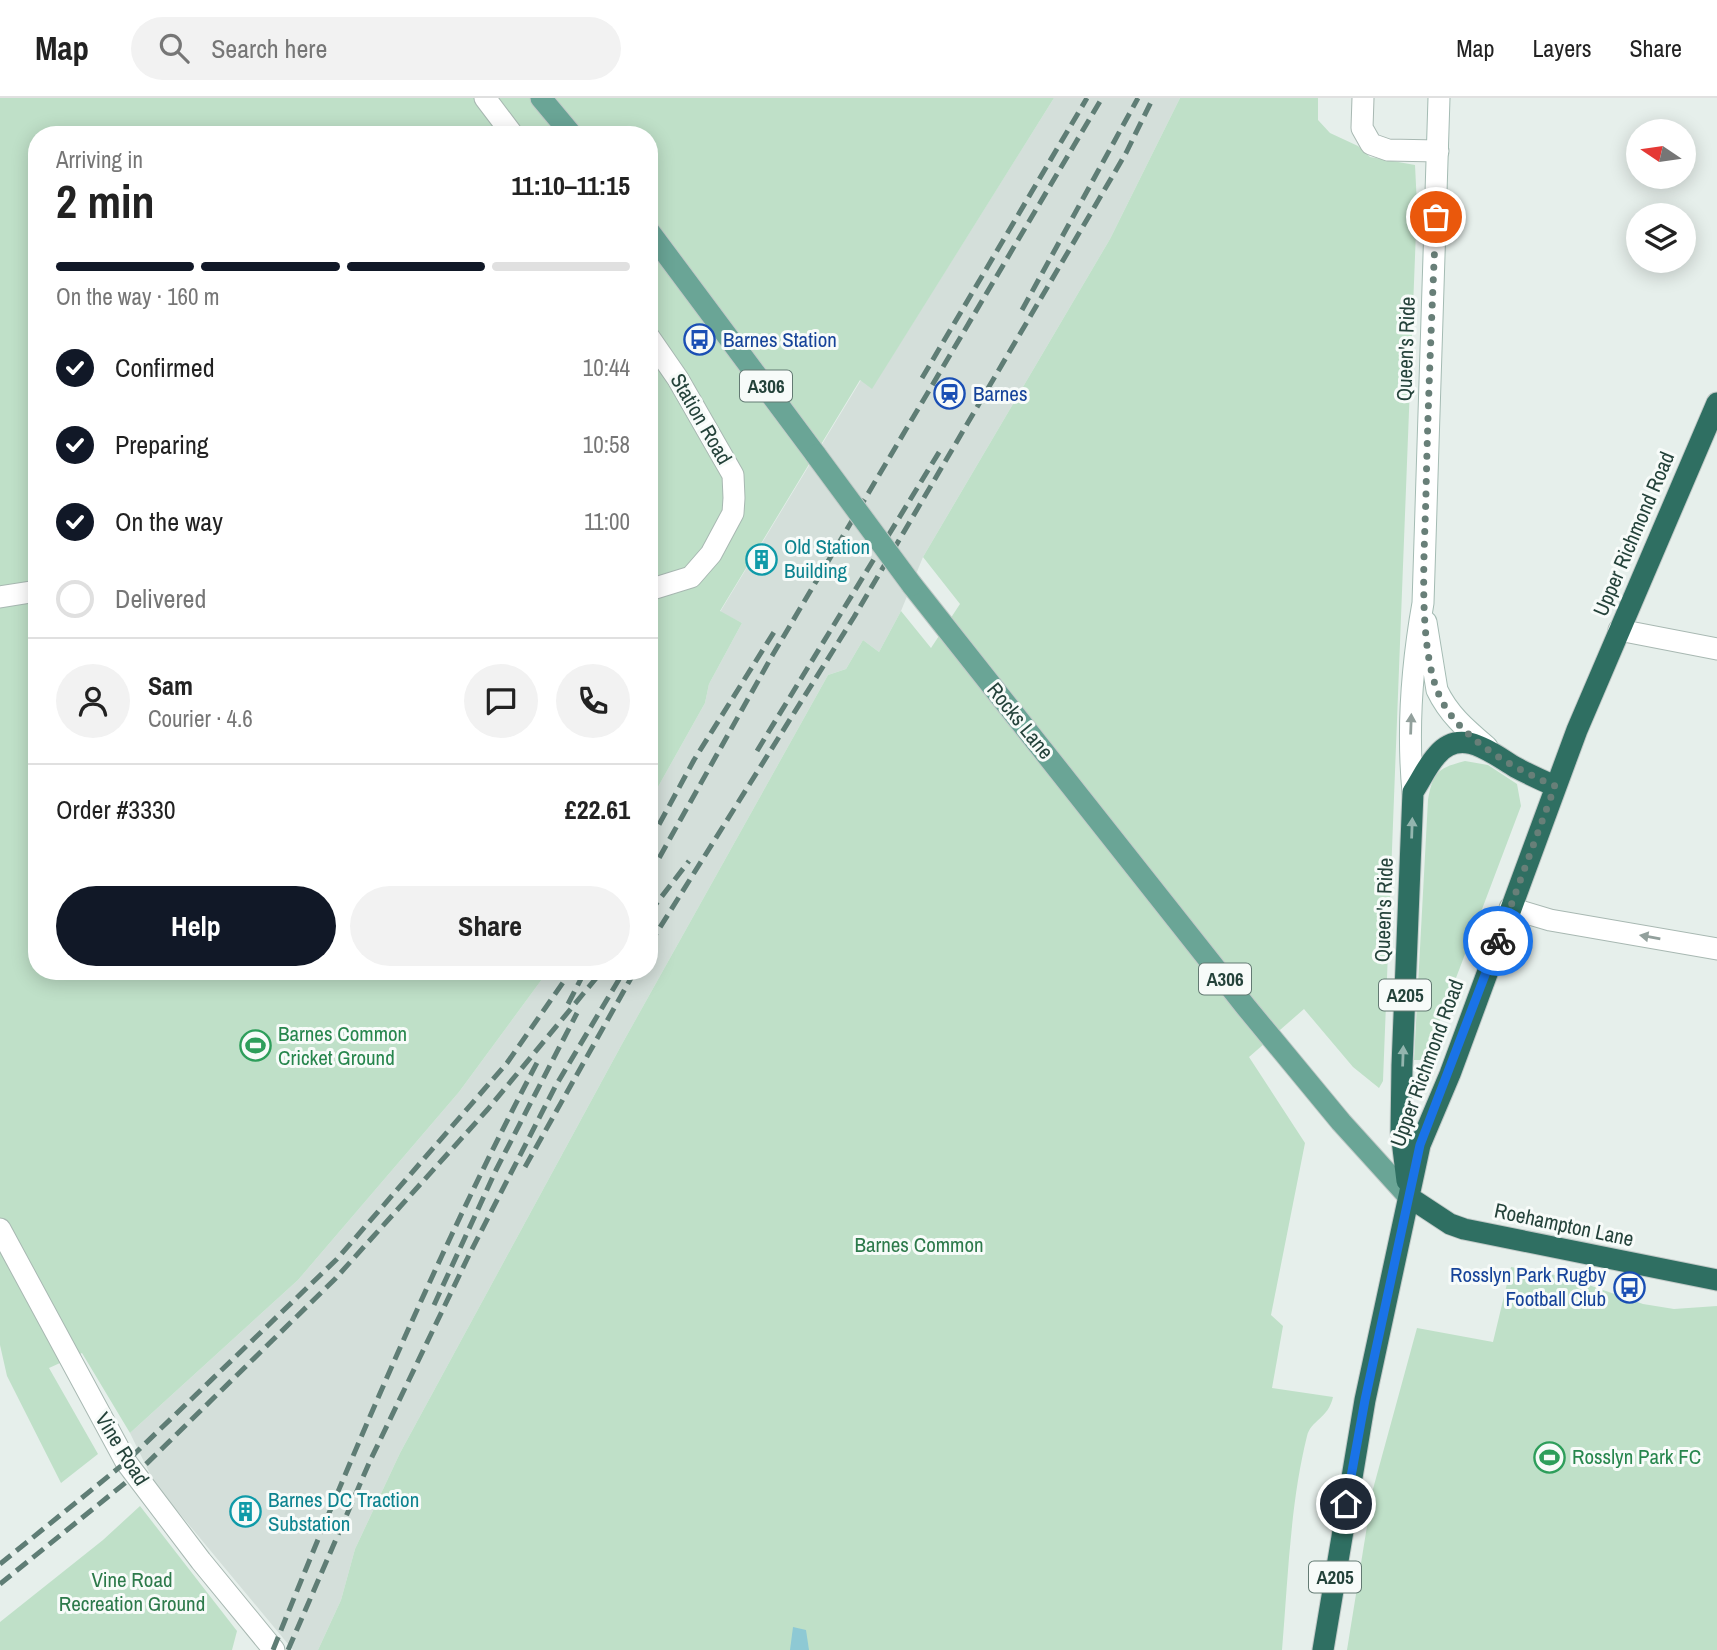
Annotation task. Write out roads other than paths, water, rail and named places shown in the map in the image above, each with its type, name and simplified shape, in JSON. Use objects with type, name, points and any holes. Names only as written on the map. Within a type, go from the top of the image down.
[{"type":"highway","name":"Upper Richmond Road","points":[[1323,1650],[1365,1400],[1420,1145],[1450,1074],[1555,786],[1717,403]]},
{"type":"highway","points":[[1413,792],[1436,755],[1444,748],[1465,743],[1487,747]]},
{"type":"highway","name":"Queen's Ride","points":[[1487,747],[1512,765],[1555,786]]},
{"type":"highway","name":"Queen's Ride","points":[[1409,1197],[1402,1132],[1413,792]]},
{"type":"highway","name":"Roehampton Lane","points":[[1409,1197],[1450,1224],[1464,1229],[1717,1280]]},
{"type":"main road","points":[[541,98],[564,126]]},
{"type":"main road","name":"Rocks Lane","points":[[658,243],[933,613],[1247,1007],[1341,1122],[1409,1197]]},
{"type":"street","points":[[485,98],[506,126]]},
{"type":"street","points":[[1363,98],[1362,128],[1371,144],[1388,149],[1438,151]]},
{"type":"street","name":"Queen's Ride","points":[[1413,792],[1410,760],[1415,649],[1423,603],[1438,98]]},
{"type":"street","name":"Station Road","points":[[658,350],[678,379],[733,475],[734,498],[733,513],[711,554],[691,577],[658,587]]},
{"type":"street","points":[[0,597],[28,592]]},
{"type":"street","name":"Queen's Ride","points":[[1423,603],[1437,690],[1450,716],[1487,747]]},
{"type":"street","points":[[1619,630],[1717,649]]},
{"type":"street","points":[[1510,908],[1550,920],[1717,948]]},
{"type":"street","name":"Vine Road","points":[[0,1229],[126,1462],[274,1650]]},
{"type":"water","points":[[793,1627],[806,1630],[809,1650],[790,1650]]},
{"type":"railway","points":[[922,378],[1087,98]]},
{"type":"railway","points":[[658,860],[772,656],[1102,98]]},
{"type":"railway","points":[[1022,310],[1138,98]]},
{"type":"railway","points":[[658,931],[854,617],[1126,153],[1153,98]]},
{"type":"railway","points":[[757,751],[941,449]]},
{"type":"railway","points":[[658,826],[694,760],[774,632]]},
{"type":"railway","points":[[658,901],[689,861]]},
{"type":"railway","points":[[0,1564],[126,1462],[337,1259],[507,1063],[565,980]]},
{"type":"railway","points":[[568,1004],[580,980]]},
{"type":"railway","points":[[0,1584],[135,1475],[335,1279],[488,1109],[595,980]]},
{"type":"railway","points":[[288,1650],[370,1461],[470,1253],[555,1087],[619,980]]},
{"type":"railway","points":[[525,1167],[630,980]]},
{"type":"railway","points":[[434,1305],[496,1170],[577,1013]]},
{"type":"railway","points":[[273,1650],[432,1276],[540,1057]]},
{"type":"place","name":"Barnes Station","points":[[700,340]]},
{"type":"place","name":"Barnes","points":[[950,394]]},
{"type":"place","name":"Old Station Building","points":[[761,559]]},
{"type":"place","name":"Barnes Common Cricket Ground","points":[[255,1046]]},
{"type":"place","name":"Rosslyn Park Rugby Football Club","points":[[1629,1287]]},
{"type":"place","name":"Rosslyn Park FC","points":[[1549,1457]]},
{"type":"place","name":"Barnes DC Traction Substation","points":[[245,1512]]},
{"type":"park label","name":"Barnes Common","points":[[919,1245]]},
{"type":"park label","name":"Vine Road Recreation Ground","points":[[132,1592]]}]
